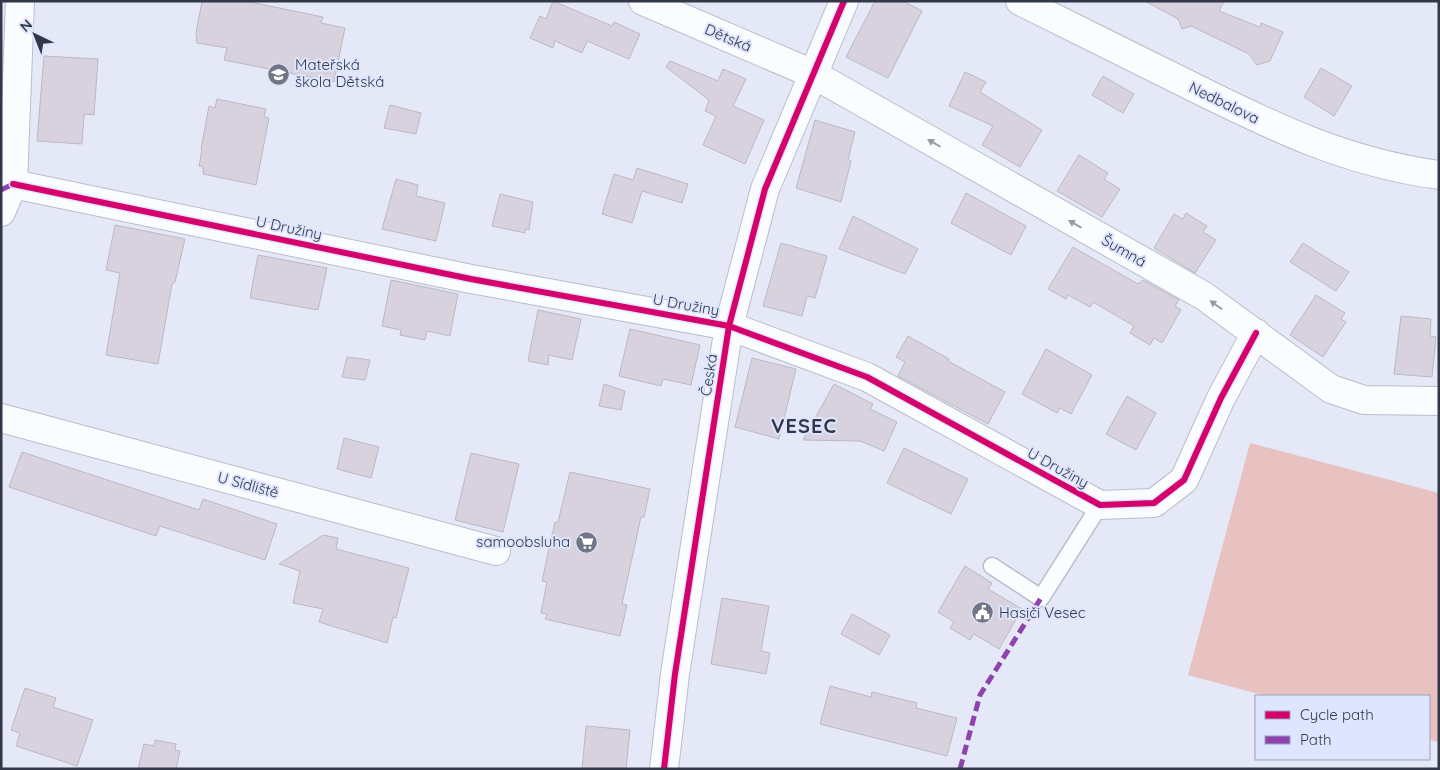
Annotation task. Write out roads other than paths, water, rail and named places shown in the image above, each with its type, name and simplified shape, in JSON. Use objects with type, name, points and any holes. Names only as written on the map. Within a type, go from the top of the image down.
[{"type":"street","points":[[1,212],[13,184],[20,1]]},
{"type":"street","name":"Dětská","points":[[643,1],[813,74]]},
{"type":"street","name":"Česká","points":[[664,769],[675,674],[729,326],[765,189],[844,1]]},
{"type":"street","name":"Nedbalova","points":[[1020,1],[1280,130],[1337,153],[1408,171],[1439,174]]},
{"type":"street","name":"Šumná","points":[[813,74],[1204,296],[1331,389],[1364,400],[1439,401]]},
{"type":"street","name":"U Družiny","points":[[13,184],[471,279],[729,326],[866,376],[1100,506],[1154,503],[1184,480],[1221,398],[1256,333]]},
{"type":"street","name":"U Sídliště","points":[[1,418],[496,551]]},
{"type":"lane","points":[[992,566],[1041,598],[1100,506]]},
{"type":"place","name":"Mateřská škola Dětská","points":[[279,74]]},
{"type":"place","name":"samoobsluha","points":[[586,542]]},
{"type":"place","name":"Hasiči Vesec","points":[[983,613]]},
{"type":"district","name":"VESEC","points":[[804,426]]}]
